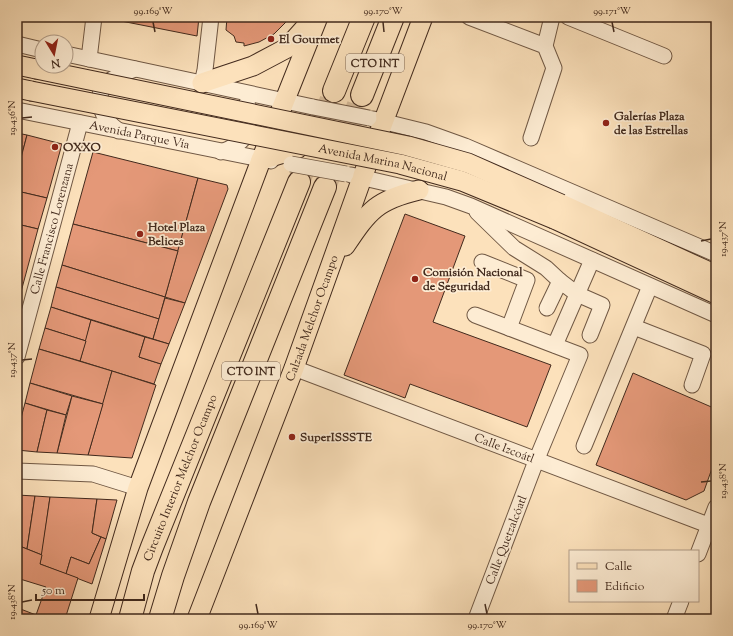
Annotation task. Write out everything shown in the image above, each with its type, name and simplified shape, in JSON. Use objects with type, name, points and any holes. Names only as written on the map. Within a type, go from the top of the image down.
[{"type":"highway","name":"CTO INT","points":[[334,91],[363,18]]},
{"type":"highway","name":"CTO INT","points":[[362,95],[390,21]]},
{"type":"highway","name":"Circuito Interior Melchor Ocampo","points":[[130,619],[143,571],[296,165]]},
{"type":"highway","name":"CTO INT","points":[[160,619],[173,576],[199,502],[324,187]]},
{"type":"main road","points":[[202,83],[253,66],[287,48],[316,17]]},
{"type":"main road","points":[[98,619],[138,488],[316,17]]},
{"type":"main road","name":"Calzada Melchor Ocampo","points":[[197,619],[294,368],[330,268],[354,176],[372,122],[423,17]]},
{"type":"main road","name":"Avenida Marina Nacional","points":[[17,65],[408,146],[468,163],[716,294]]},
{"type":"main road","name":"Avenida Marina Nacional","points":[[24,89],[400,164],[462,181],[558,211],[716,275]]},
{"type":"main road","points":[[261,160],[296,165],[372,122]]},
{"type":"main road","points":[[330,268],[370,212],[381,203],[396,196],[419,190]]},
{"type":"street","points":[[90,59],[94,17]]},
{"type":"street","points":[[202,83],[205,70],[211,17]]},
{"type":"street","points":[[470,17],[545,46]]},
{"type":"street","points":[[531,138],[554,68],[545,46],[552,17]]},
{"type":"street","points":[[568,17],[664,56]]},
{"type":"street","points":[[17,44],[34,48]]},
{"type":"street","points":[[74,56],[313,107],[372,122],[426,132],[464,146],[716,254]]},
{"type":"street","points":[[119,131],[104,117],[99,101],[102,90],[109,81],[135,69]]},
{"type":"street","points":[[161,140],[173,77]]},
{"type":"street","points":[[221,152],[233,148],[242,142],[248,133],[251,122],[251,111],[239,91]]},
{"type":"street","name":"Avenida Parque Vía","points":[[17,110],[261,160]]},
{"type":"street","name":"Calle Francisco Lorenzana","points":[[17,357],[80,123]]},
{"type":"street","name":"Avenida Marina Nacional","points":[[296,165],[446,196],[716,315]]},
{"type":"street","points":[[471,206],[514,248],[546,268],[577,294],[602,305],[590,335]]},
{"type":"street","points":[[475,315],[556,345],[592,260]]},
{"type":"street","points":[[482,262],[526,280],[509,328]]},
{"type":"street","points":[[547,308],[560,281]]},
{"type":"street","points":[[584,446],[650,286]]},
{"type":"street","points":[[634,327],[703,354],[692,385]]},
{"type":"street","name":"Calle Quetzalcóatl","points":[[476,619],[536,461],[580,355],[556,345]]},
{"type":"street","name":"Calle Izcoátl","points":[[294,368],[536,461],[712,526]]},
{"type":"street","points":[[17,471],[93,474],[138,488]]},
{"type":"street","points":[[699,552],[712,526],[716,507]]},
{"type":"street","points":[[674,619],[681,602]]},
{"type":"building","points":[[111,17],[199,17],[197,36],[111,19]]},
{"type":"building","points":[[227,17],[291,17],[274,34],[259,42],[244,46],[244,43],[236,42],[234,36],[226,30]]},
{"type":"building","points":[[17,133],[27,135],[17,173]]},
{"type":"building","points":[[27,135],[62,144],[47,198],[17,191],[17,173]]},
{"type":"building","points":[[93,152],[198,178],[178,251],[73,224]]},
{"type":"building","points":[[198,178],[227,185],[228,189],[185,303],[165,297]]},
{"type":"building","points":[[17,191],[47,198],[38,229],[17,224]]},
{"type":"building","name":"Comisión Nacional de Seguridad","points":[[405,214],[465,236],[433,322],[551,365],[527,427],[410,384],[405,398],[344,375]]},
{"type":"building","points":[[17,224],[38,229],[18,303],[17,303]]},
{"type":"building","points":[[73,224],[178,251],[165,297],[62,265]]},
{"type":"building","points":[[62,265],[165,297],[159,319],[56,287]]},
{"type":"building","points":[[56,287],[159,319],[153,339],[51,307]]},
{"type":"building","points":[[165,298],[185,303],[169,344],[153,339]]},
{"type":"building","points":[[51,307],[91,320],[86,341],[45,328]]},
{"type":"building","points":[[91,320],[145,337],[139,357],[161,364],[154,384],[80,361]]},
{"type":"building","points":[[45,328],[86,341],[80,361],[39,349]]},
{"type":"building","points":[[145,337],[169,344],[161,364],[139,357]]},
{"type":"building","points":[[39,349],[112,371],[103,404],[30,383]]},
{"type":"building","points":[[112,371],[156,385],[132,458],[88,455]]},
{"type":"building","points":[[633,373],[716,409],[716,457],[704,491],[686,500],[596,465]]},
{"type":"building","points":[[30,383],[72,396],[66,415],[25,403]]},
{"type":"building","points":[[72,396],[103,404],[88,455],[57,453]]},
{"type":"building","points":[[25,403],[47,410],[37,452],[17,450],[17,433]]},
{"type":"building","points":[[47,410],[66,415],[57,453],[37,452]]},
{"type":"building","points":[[17,495],[35,496],[27,549],[17,545]]},
{"type":"building","points":[[35,496],[50,497],[42,555],[27,549]]},
{"type":"building","points":[[50,497],[97,499],[92,533],[101,537],[89,564],[71,557],[66,574],[40,564]]},
{"type":"building","points":[[97,499],[117,500],[106,539],[92,533]]},
{"type":"building","points":[[101,537],[106,539],[92,584],[66,574],[71,557],[89,564]]},
{"type":"building","points":[[17,545],[42,555],[40,564],[78,578],[65,619],[17,619]],"holes":[[[20,579],[46,587],[36,615],[18,608]]]},
{"type":"tunnel","points":[[299,182],[334,91]]},
{"type":"tunnel","points":[[325,187],[362,95]]},
{"type":"place","name":"El Gourmet","points":[[271,39]]},
{"type":"place","name":"Galerías Plaza de las Estrellas","points":[[606,123]]},
{"type":"place","name":"OXXO","points":[[55,147]]},
{"type":"place","name":"Hotel Plaza Belices","points":[[140,234]]},
{"type":"place","name":"Comisión Nacional de Seguridad","points":[[415,279]]},
{"type":"place","name":"SuperISSSTE","points":[[292,437]]}]
